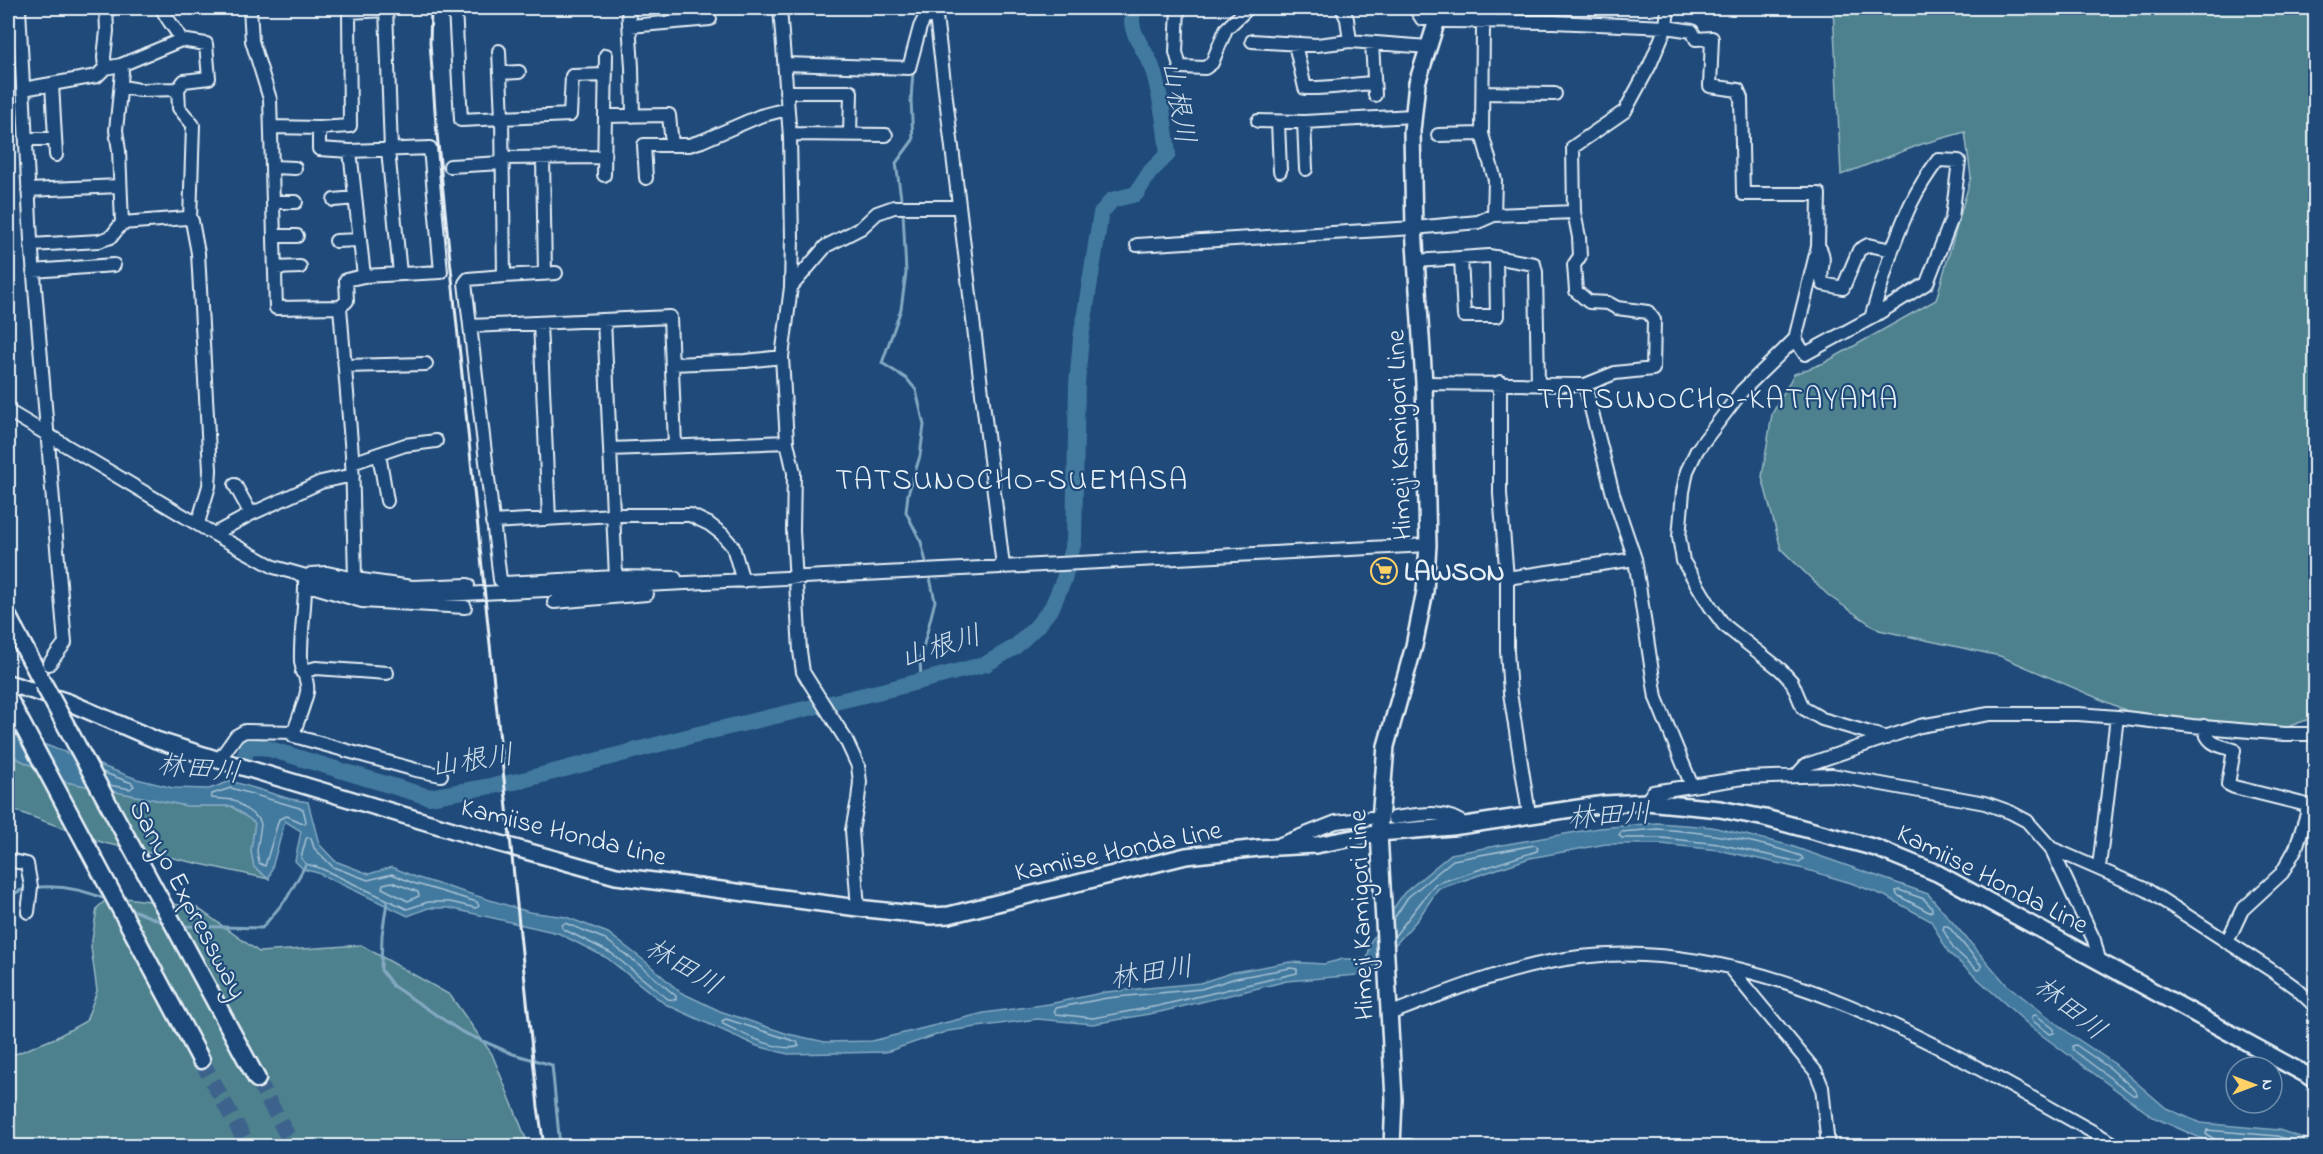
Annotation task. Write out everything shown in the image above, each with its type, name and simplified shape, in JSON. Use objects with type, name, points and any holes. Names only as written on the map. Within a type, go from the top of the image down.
[{"type":"highway","name":"Sanyo Expressway","points":[[8,617],[257,1079]]},
{"type":"highway","points":[[8,698],[201,1060]]},
{"type":"main road","name":"Himeji Kamigori Line","points":[[1392,1146],[1394,1099],[1379,833],[1386,746],[1414,646],[1425,591],[1428,545],[1424,383],[1414,228],[1413,116],[1417,83],[1439,13]]},
{"type":"main road","name":"Kamiise Honda Line","points":[[8,683],[68,702],[156,740],[219,760],[483,840],[616,876],[931,916],[949,915],[1186,856],[1317,845],[1379,833],[1465,825],[1605,804],[1646,802],[1731,811],[1876,848],[1937,873],[2316,1080]]},
{"type":"street","points":[[19,8],[31,246],[65,643],[49,664]]},
{"type":"street","points":[[105,68],[106,8]]},
{"type":"street","points":[[162,8],[167,21],[176,28],[181,40]]},
{"type":"street","points":[[250,8],[252,41],[270,99],[276,308],[340,308]]},
{"type":"street","points":[[456,8],[461,120],[570,116],[572,76],[606,75]]},
{"type":"street","points":[[628,8],[633,116]]},
{"type":"street","points":[[780,8],[790,134],[791,287],[782,357],[787,442],[794,473],[793,531],[803,672],[846,740],[858,766],[860,782],[852,830],[858,908]]},
{"type":"street","points":[[1178,8],[1176,52],[1180,67],[1205,68],[1212,63],[1226,29],[1248,8]]},
{"type":"street","points":[[1342,8],[1347,19],[1350,41]]},
{"type":"street","points":[[1415,8],[1422,19],[1439,13],[1445,21],[1486,20],[1666,27],[1692,31],[1696,39],[1712,38],[1710,86],[1738,90],[1741,98],[1743,194],[1819,194],[1818,246],[1795,339],[1742,391],[1697,450],[1687,471],[1680,537],[1683,561],[1710,606],[1724,625],[1781,670],[1792,682],[1803,708],[1822,719],[1887,738]]},
{"type":"street","points":[[1491,8],[1483,27],[1482,134],[1495,180],[1494,215]]},
{"type":"street","points":[[1424,383],[1500,382],[1585,385],[1615,373],[1653,369],[1654,320],[1648,312],[1617,308],[1608,303],[1589,303],[1576,291],[1574,265],[1580,256],[1580,247],[1574,212],[1573,147],[1625,111],[1650,65],[1666,27],[1668,8]]},
{"type":"street","points":[[272,127],[350,126],[349,12],[386,9],[390,150],[400,274]]},
{"type":"street","points":[[785,64],[909,68],[920,27],[925,17],[935,11],[1003,566]]},
{"type":"street","points":[[630,26],[710,19]]},
{"type":"street","points":[[24,89],[97,76],[105,68],[181,40],[206,45],[209,78],[184,81],[178,89],[179,108],[193,125],[190,220],[198,253],[210,458],[209,486],[198,523]]},
{"type":"street","points":[[1252,42],[1317,45],[1350,41],[1428,47]]},
{"type":"street","points":[[1295,44],[1305,88],[1322,89],[1337,85],[1375,89],[1372,43]]},
{"type":"street","points":[[499,51],[504,276]]},
{"type":"street","points":[[604,175],[606,55]]},
{"type":"street","points":[[31,246],[99,241],[111,237],[122,222],[116,130],[122,87],[121,64]]},
{"type":"street","points":[[500,73],[519,72]]},
{"type":"street","points":[[52,84],[56,155]]},
{"type":"street","points":[[122,87],[140,90],[178,89]]},
{"type":"street","points":[[786,92],[850,92],[850,135]]},
{"type":"street","points":[[1483,93],[1555,94]]},
{"type":"street","points":[[646,178],[644,145],[689,145],[760,116],[787,109]]},
{"type":"street","points":[[605,116],[669,115],[672,145]]},
{"type":"street","points":[[1258,121],[1304,122],[1413,116]]},
{"type":"street","points":[[1278,122],[1280,171]]},
{"type":"street","points":[[1304,122],[1306,169]]},
{"type":"street","points":[[318,128],[319,149],[350,151],[430,148],[441,272],[364,276],[346,280],[347,300],[340,308],[352,469],[355,579]]},
{"type":"street","points":[[790,134],[886,135]]},
{"type":"street","points":[[1438,135],[1482,134]]},
{"type":"street","points":[[26,139],[55,139]]},
{"type":"street","points":[[350,151],[364,276]]},
{"type":"street","points":[[450,166],[502,160],[604,157]]},
{"type":"street","points":[[543,158],[551,274],[468,279],[465,283],[500,580],[506,583],[616,578],[683,579],[697,584]]},
{"type":"street","points":[[1795,339],[1805,354],[1871,318],[1927,283],[1952,218],[1959,161],[1938,160],[1918,186],[1892,250],[1871,318]]},
{"type":"street","points":[[273,167],[296,168]]},
{"type":"street","points":[[28,190],[120,186]]},
{"type":"street","points":[[334,200],[355,198]]},
{"type":"street","points":[[274,202],[296,202]]},
{"type":"street","points":[[791,287],[826,246],[861,228],[877,213],[900,207],[959,207]]},
{"type":"street","points":[[1137,245],[1414,228],[1478,222],[1494,215],[1574,212]]},
{"type":"street","points":[[122,222],[187,218],[190,220]]},
{"type":"street","points":[[274,236],[297,236]]},
{"type":"street","points":[[336,241],[360,240]]},
{"type":"street","points":[[1818,246],[1824,260],[1821,279],[1823,284],[1840,289],[1846,284],[1859,250],[1868,245],[1892,250]]},
{"type":"street","points":[[1416,261],[1496,257],[1534,264],[1538,384]]},
{"type":"street","points":[[1461,258],[1464,316],[1497,316],[1496,257]]},
{"type":"street","points":[[33,271],[114,265]]},
{"type":"street","points":[[275,268],[300,267]]},
{"type":"street","points":[[470,326],[670,317],[675,446]]},
{"type":"street","points":[[604,320],[616,578]]},
{"type":"street","points":[[540,323],[549,519]]},
{"type":"street","points":[[672,364],[782,357]]},
{"type":"street","points":[[345,366],[426,364]]},
{"type":"street","points":[[1500,382],[1500,494],[1507,578],[1507,651],[1510,693],[1529,814]]},
{"type":"street","points":[[1585,385],[1613,494],[1635,559],[1656,698],[1692,786]]},
{"type":"street","points":[[8,411],[214,534],[274,567],[362,601],[465,607]]},
{"type":"street","points":[[214,534],[250,514],[352,469],[379,454],[405,445],[435,441]]},
{"type":"street","points":[[610,449],[787,442]]},
{"type":"street","points":[[379,454],[387,501]]},
{"type":"street","points":[[235,485],[250,514]]},
{"type":"street","points":[[492,522],[613,515],[690,515],[709,524],[733,547],[743,581]]},
{"type":"street","points":[[305,580],[356,590],[424,596],[697,584],[1428,545]]},
{"type":"street","points":[[1507,578],[1635,559]]},
{"type":"street","points":[[291,733],[294,732],[307,691],[301,658],[305,580],[314,573],[412,587],[468,585]]},
{"type":"street","points":[[554,602],[680,592],[697,584]]},
{"type":"street","points":[[302,672],[316,668],[387,673]]},
{"type":"street","points":[[1796,776],[1806,765],[1920,726],[1989,714],[2078,714],[2285,734],[2316,734]]},
{"type":"street","points":[[2099,867],[2117,717]]},
{"type":"street","points":[[2204,726],[2205,736],[2213,743],[2234,750],[2228,784],[2234,788],[2307,805],[2307,814],[2296,848],[2282,873],[2242,910],[2227,942]]},
{"type":"street","points":[[219,760],[236,736],[245,731],[291,733],[294,736],[441,775]]},
{"type":"street","points":[[1646,802],[1653,792],[1743,778],[1832,775],[1985,803],[2027,820],[2051,848],[2094,940],[2099,960]]},
{"type":"street","points":[[1394,818],[1445,815],[1457,818],[1465,825]]},
{"type":"street","points":[[1270,848],[1336,822],[1370,818]]},
{"type":"street","points":[[2051,848],[2099,867],[2147,890],[2296,988],[2316,1007]]},
{"type":"street","points":[[8,860],[27,864],[31,886],[28,912]]},
{"type":"street","points":[[1389,1014],[1460,987],[1508,972],[1579,957],[1616,955],[1680,958],[1730,967],[1771,978],[1869,1015],[1953,1054],[2118,1146]]},
{"type":"street","points":[[1730,967],[1816,1072],[1822,1087],[1828,1146]]},
{"type":"street","points":[[1392,1146],[1410,1146]]},
{"type":"green space","points":[[1833,8],[2315,8],[2315,717],[2279,730],[2132,713],[2000,656],[1879,630],[1829,596],[1781,549],[1762,477],[1772,414],[1794,374],[1824,363],[1936,300],[1971,177],[1965,132],[1922,144],[1841,175]]},
{"type":"green space","points":[[8,754],[66,782],[187,806],[231,806],[255,823],[251,851],[254,867],[269,879],[104,843],[8,808]]},
{"type":"green space","points":[[110,896],[196,907],[259,952],[361,945],[450,995],[492,1054],[529,1146],[8,1146],[8,1057],[55,1038],[86,1021],[97,991],[91,947],[97,908]]},
{"type":"water","points":[[8,731],[137,779],[173,788],[209,789],[231,781],[290,799],[308,802],[319,844],[335,861],[369,874],[392,867],[415,877],[529,912],[566,917],[608,933],[680,992],[720,1011],[788,1034],[825,1042],[872,1041],[984,1013],[1049,1004],[1106,992],[1200,983],[1234,972],[1290,962],[1324,964],[1343,959],[1367,959],[1371,941],[1404,893],[1451,854],[1599,828],[1657,823],[1712,827],[1788,845],[1928,894],[2006,984],[2070,1034],[2115,1064],[2166,1108],[2200,1123],[2279,1130],[2315,1142],[2315,1146],[2218,1146],[2153,1117],[2032,1028],[1948,952],[1931,921],[1885,896],[1851,883],[1804,869],[1718,850],[1661,844],[1606,844],[1530,858],[1438,889],[1418,919],[1395,945],[1373,967],[1357,975],[1287,981],[1160,1012],[1093,1024],[1037,1019],[948,1031],[886,1052],[788,1054],[757,1046],[665,1004],[607,958],[558,933],[449,908],[428,908],[408,916],[318,873],[303,869],[295,861],[301,831],[285,821],[269,879],[254,867],[251,851],[255,823],[232,806],[187,806],[66,782],[8,754]]},
{"type":"waterway","name":"山根川","points":[[244,759],[247,748],[263,747],[429,797],[519,781],[694,735],[890,689],[986,664],[1015,647],[1037,626],[1052,607],[1064,579],[1074,541],[1077,384],[1081,338],[1101,213],[1112,200],[1136,194],[1150,172],[1168,154],[1162,110],[1152,67],[1132,24],[1134,8]]},
{"type":"waterway","points":[[902,205],[896,163],[913,140],[911,100],[913,71]]},
{"type":"waterway","points":[[903,211],[906,273],[901,309],[882,363],[907,379],[916,390],[924,425],[920,456],[908,494],[906,512],[921,542],[927,566]]},
{"type":"waterway","points":[[921,679],[920,660],[935,601],[929,573]]},
{"type":"waterway","points":[[182,926],[262,928],[287,898],[305,866]]},
{"type":"waterway","points":[[8,899],[27,888]]},
{"type":"waterway","points":[[33,888],[71,889],[108,900]]},
{"type":"waterway","points":[[387,902],[382,935],[381,970],[393,986],[462,1032],[513,1054],[552,1065],[560,1146]]},
{"type":"waterway","points":[[128,908],[167,924]]},
{"type":"tunnel","points":[[201,1060],[248,1146]]},
{"type":"tunnel","points":[[257,1079],[293,1146]]},
{"type":"railway","points":[[431,8],[430,43],[436,124],[538,1107],[544,1146]]},
{"type":"place","name":"LAWSON","points":[[1384,571]]},
{"type":"district","name":"TATSUNOCHO-KATAYAMA","points":[[1718,398]]},
{"type":"district","name":"TATSUNOCHO-SUEMASA","points":[[1012,479]]},
{"type":"water label","name":"林田川","points":[[199,767]]},
{"type":"water label","name":"林田川","points":[[1609,814]]},
{"type":"water label","name":"林田川","points":[[684,965]]},
{"type":"water label","name":"林田川","points":[[1151,971]]},
{"type":"water label","name":"林田川","points":[[2071,1007]]}]
